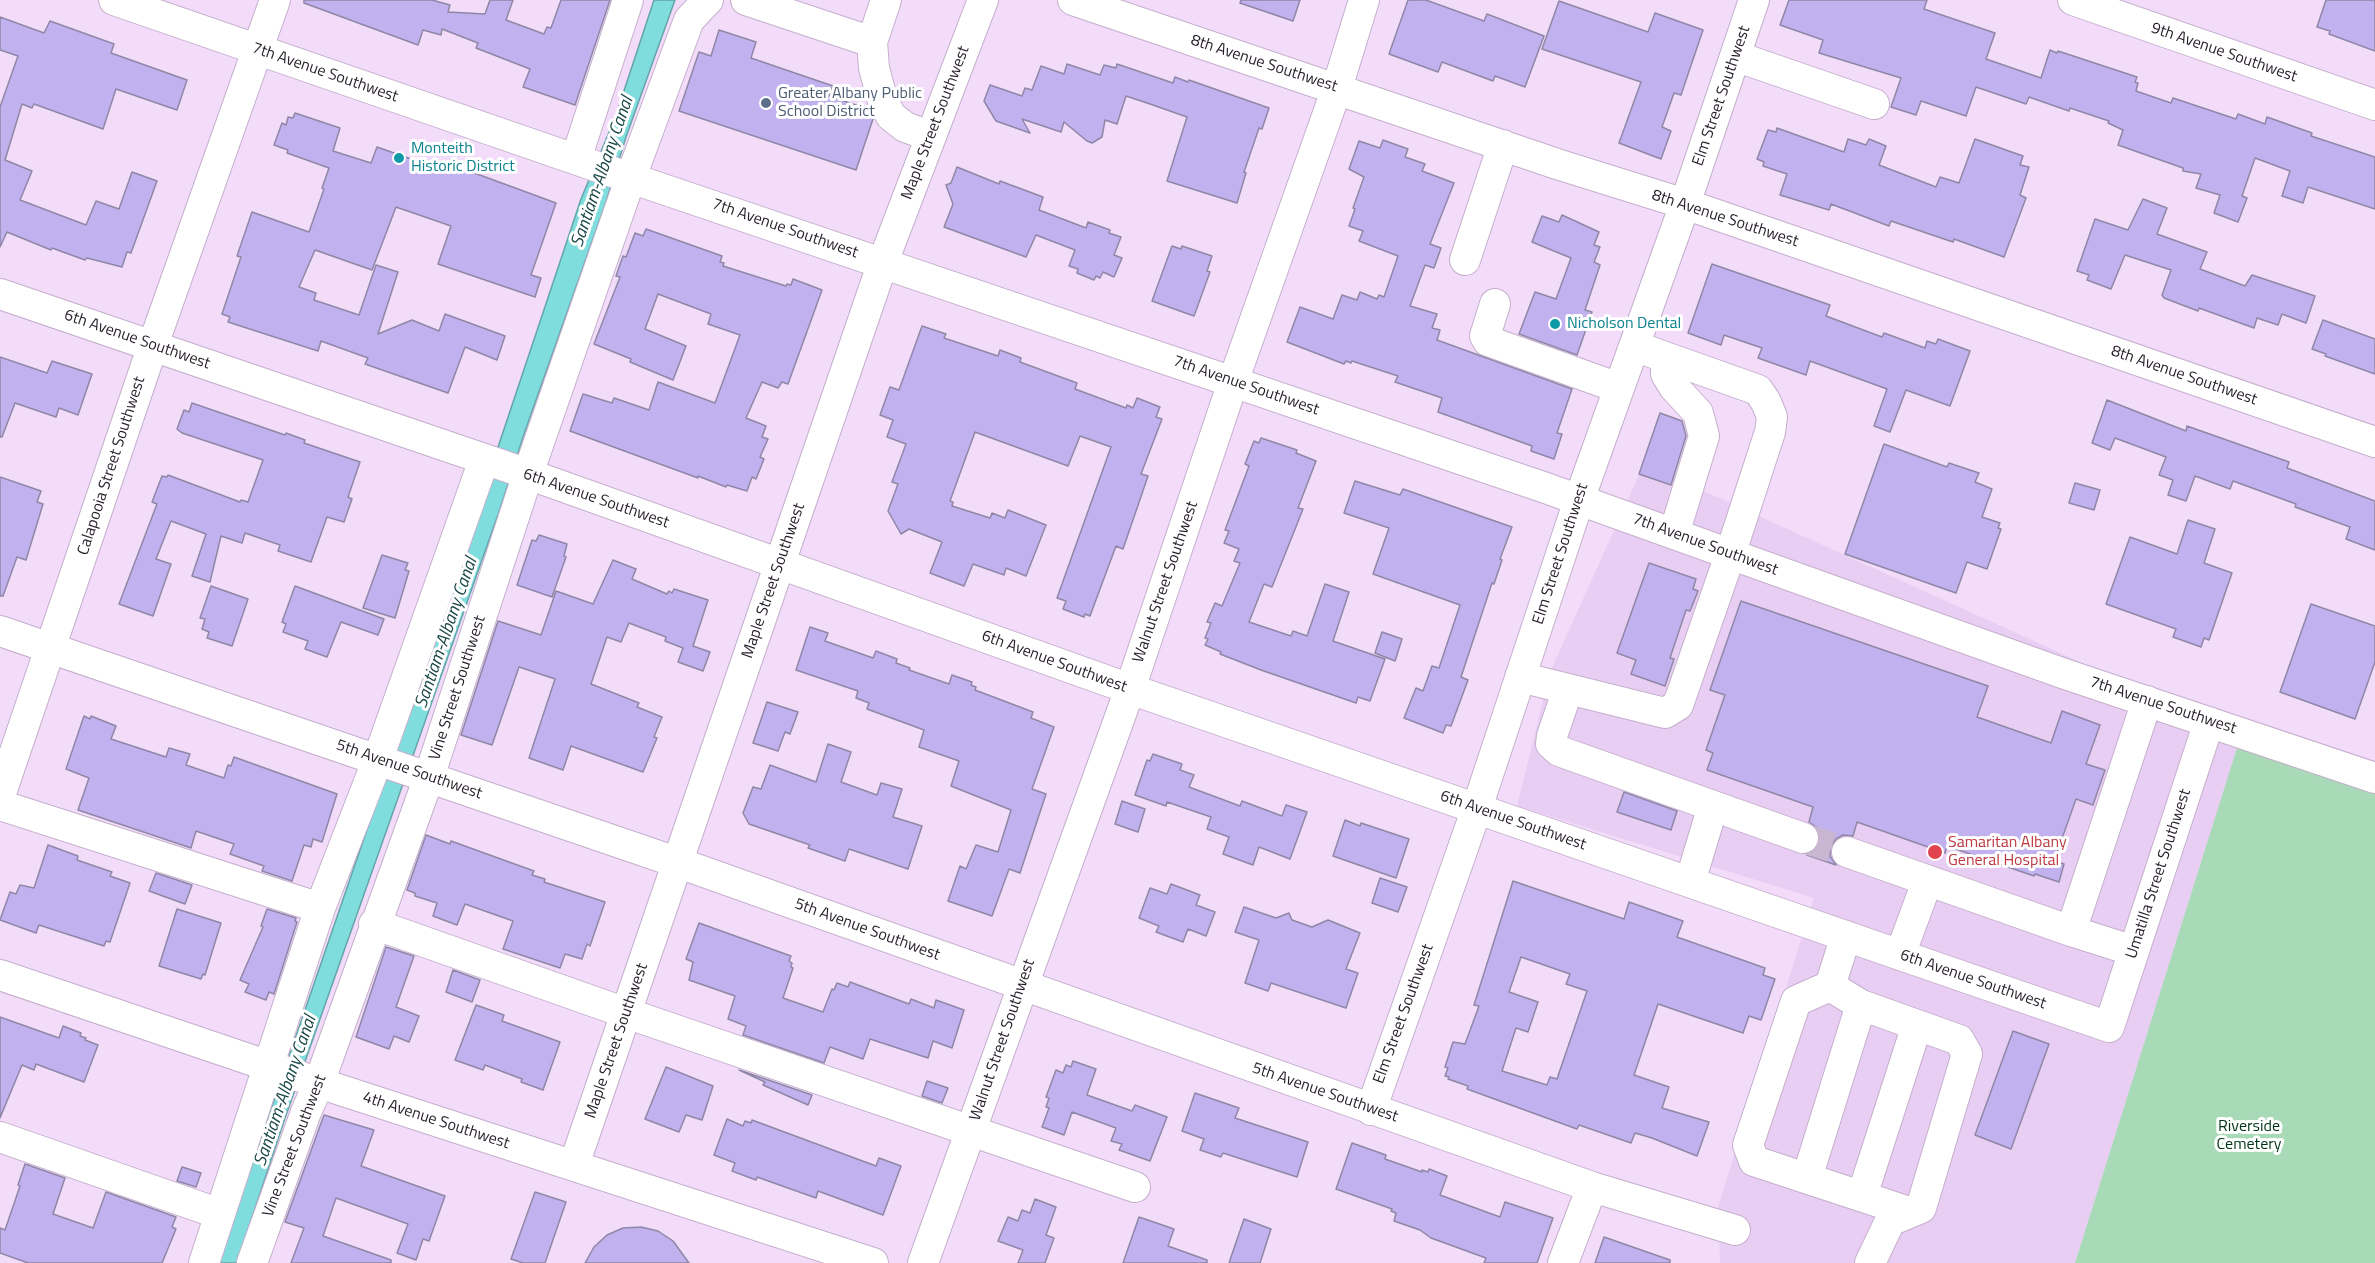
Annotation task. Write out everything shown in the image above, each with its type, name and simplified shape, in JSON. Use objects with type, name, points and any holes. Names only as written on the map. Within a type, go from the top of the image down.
[{"type":"street","name":"7th Avenue Southwest","points":[[114,0],[1579,500],[2062,673],[2375,778]]},
{"type":"street","name":"Calapooia Street Southwest","points":[[0,796],[153,345],[274,0]]},
{"type":"street","name":"Vine Street Southwest","points":[[204,1263],[273,1067],[320,908],[402,768],[522,472],[604,168],[628,0]]},
{"type":"street","points":[[604,168],[689,20],[708,0]]},
{"type":"street","points":[[746,0],[872,42]]},
{"type":"street","points":[[886,0],[872,42],[882,98],[891,116],[905,127],[930,136]]},
{"type":"street","name":"Maple Street Southwest","points":[[574,1165],[883,262],[983,0]]},
{"type":"street","name":"8th Avenue Southwest","points":[[1073,0],[1685,204],[2375,442]]},
{"type":"street","name":"Walnut Street Southwest","points":[[923,1263],[1130,689],[1233,382],[1337,88],[1364,0]]},
{"type":"street","name":"Elm Street Southwest","points":[[1371,1110],[1477,808],[1579,500],[1685,204],[1754,0]]},
{"type":"street","name":"9th Avenue Southwest","points":[[2073,0],[2107,6],[2375,105]]},
{"type":"street","points":[[1735,56],[1874,104]]},
{"type":"street","points":[[1465,260],[1503,145]]},
{"type":"street","name":"6th Avenue Southwest","points":[[0,294],[522,472],[1130,689],[2109,1027]]},
{"type":"street","points":[[1495,304],[1485,336],[1488,341],[1619,388]]},
{"type":"street","points":[[1520,677],[1665,713],[1678,705],[1730,555],[1770,432],[1772,417],[1766,402],[1758,390],[1634,346]]},
{"type":"street","points":[[1666,358],[1666,374],[1674,387],[1698,413],[1704,436],[1674,534]]},
{"type":"street","name":"Vine Street Southwest","points":[[252,1263],[306,1112],[313,1081],[374,924],[402,768],[486,461]]},
{"type":"street","name":"5th Avenue Southwest","points":[[0,631],[679,862],[1592,1187],[1735,1230]]},
{"type":"street","points":[[1568,689],[1552,735],[1551,744],[1558,751],[1803,838]]},
{"type":"street","points":[[2071,931],[2147,701]]},
{"type":"street","name":"Umatilla Street Southwest","points":[[2109,1027],[2209,722]]},
{"type":"street","points":[[0,805],[320,908]]},
{"type":"street","points":[[1690,882],[1713,806]]},
{"type":"street","points":[[1847,852],[1927,882],[2134,951]]},
{"type":"street","points":[[1900,955],[1927,882]]},
{"type":"street","points":[[374,924],[626,1013],[1135,1187]]},
{"type":"street","points":[[1846,936],[1830,986],[1796,1001],[1748,1145],[1754,1161],[1862,1197],[1915,1210]]},
{"type":"street","name":"4th Avenue Southwest","points":[[0,975],[313,1081],[873,1263]]},
{"type":"street","points":[[1830,986],[1861,1005],[1959,1040],[1967,1054],[1915,1210],[1890,1221],[1870,1263]]},
{"type":"street","points":[[1807,1178],[1861,1005]]},
{"type":"street","points":[[1862,1197],[1917,1025]]},
{"type":"street","points":[[0,1137],[220,1214]]},
{"type":"street","points":[[1563,1263],[1592,1187]]},
{"type":"shaded area","name":"Samaritan Albany General Hospital","points":[[1644,464],[2241,735],[2075,1263],[1720,1263],[1718,1207],[1814,898],[1517,806],[1550,672]]},
{"type":"green space","name":"Riverside Cemetery","points":[[2241,735],[2375,785],[2375,1263],[2075,1263]]},
{"type":"water","name":"Santiam-Albany Canal","points":[[654,0],[675,0],[500,509],[284,1121],[237,1263],[218,1263],[480,501],[581,199],[615,118]]},
{"type":"building","points":[[304,0],[432,0],[450,5],[448,12],[485,14],[490,0],[513,0],[506,20],[544,34],[547,27],[551,28],[561,0],[610,0],[575,105],[523,87],[530,69],[476,48],[478,43],[442,29],[441,35],[423,30],[418,45],[304,3]]},
{"type":"building","points":[[1241,0],[1300,0],[1293,21],[1240,3]]},
{"type":"building","points":[[1408,0],[1426,0],[1484,21],[1487,14],[1544,36],[1525,87],[1495,76],[1493,81],[1442,62],[1438,72],[1389,54]]},
{"type":"building","points":[[1789,0],[1927,0],[1924,9],[1995,33],[1986,59],[2041,78],[2050,50],[2057,53],[2058,51],[2137,77],[2136,91],[2171,103],[2173,98],[2236,119],[2238,114],[2265,124],[2267,117],[2312,133],[2311,136],[2375,157],[2375,209],[2308,187],[2303,203],[2282,196],[2290,171],[2255,158],[2242,196],[2247,198],[2238,222],[2214,213],[2220,195],[2196,188],[2201,174],[2183,171],[2183,168],[2118,145],[2123,130],[2108,123],[2109,121],[2070,108],[2069,111],[2029,97],[2026,104],[1976,87],[1966,116],[1921,101],[1916,115],[1891,107],[1901,78],[1819,53],[1823,40],[1780,25]]},
{"type":"building","points":[[2326,0],[2375,0],[2375,51],[2329,34],[2330,31],[2317,27]]},
{"type":"building","points":[[1559,1],[1648,32],[1655,13],[1703,30],[1681,95],[1674,93],[1662,127],[1671,131],[1661,159],[1619,143],[1641,82],[1542,49]]},
{"type":"building","points":[[0,17],[44,33],[50,21],[114,44],[111,53],[187,80],[177,110],[116,89],[103,129],[34,104],[32,108],[22,104],[5,160],[32,171],[20,200],[86,225],[96,201],[119,209],[132,172],[157,181],[131,253],[127,252],[122,267],[87,258],[85,260],[52,248],[51,250],[7,232],[0,247],[0,107],[18,56],[0,50]]},
{"type":"building","name":"Greater Albany Public School District","points":[[719,30],[756,42],[751,58],[833,86],[829,96],[868,109],[873,119],[856,170],[679,111],[699,52],[711,56]]},
{"type":"building","points":[[1067,64],[1100,75],[1104,65],[1116,68],[1117,64],[1173,83],[1175,77],[1188,82],[1189,80],[1269,108],[1262,129],[1259,128],[1244,172],[1246,173],[1237,203],[1167,181],[1187,117],[1150,104],[1126,96],[1117,124],[1105,120],[1102,137],[1092,143],[1064,122],[1061,132],[1022,119],[1030,133],[996,121],[984,101],[990,85],[1022,96],[1025,88],[1032,90],[1041,66],[1064,74]]},
{"type":"building","points":[[295,113],[340,128],[333,151],[371,163],[377,147],[428,165],[430,161],[449,167],[450,164],[556,203],[531,275],[541,278],[535,297],[438,264],[451,226],[396,207],[372,270],[315,250],[299,287],[316,293],[314,300],[359,315],[376,265],[398,272],[378,334],[412,320],[439,331],[445,314],[505,336],[497,360],[465,347],[448,393],[365,364],[368,358],[321,341],[318,351],[228,322],[230,317],[222,314],[241,257],[237,256],[252,212],[309,232],[324,189],[322,188],[329,168],[287,153],[288,150],[274,145],[282,123],[286,125],[288,117],[293,118]]},
{"type":"building","points":[[1777,128],[1844,152],[1848,139],[1866,145],[1869,139],[1886,146],[1879,165],[1936,187],[1940,177],[1959,183],[1975,139],[2023,156],[2020,165],[2029,167],[2020,195],[2026,198],[2004,257],[1954,239],[1953,242],[1891,221],[1889,226],[1831,204],[1829,210],[1780,195],[1787,174],[1763,166],[1764,162],[1757,159],[1768,130],[1776,132]]},
{"type":"building","points":[[1383,140],[1408,149],[1405,157],[1425,164],[1422,171],[1454,183],[1430,244],[1441,248],[1434,268],[1425,265],[1410,306],[1437,314],[1432,328],[1440,330],[1437,340],[1572,389],[1557,433],[1562,434],[1554,459],[1531,451],[1532,446],[1438,412],[1442,398],[1395,382],[1398,376],[1352,361],[1351,363],[1346,361],[1344,364],[1287,342],[1300,307],[1333,319],[1342,295],[1357,300],[1360,292],[1377,299],[1379,295],[1384,297],[1398,256],[1359,241],[1363,231],[1349,226],[1364,177],[1349,169],[1359,141],[1380,148]]},
{"type":"building","points":[[957,167],[999,184],[1000,181],[1043,197],[1039,210],[1086,228],[1088,222],[1110,230],[1109,233],[1121,237],[1114,255],[1122,258],[1114,277],[1103,272],[1100,278],[1096,276],[1094,280],[1077,273],[1078,269],[1069,266],[1075,250],[1036,235],[1026,257],[944,227],[953,204],[946,185],[951,183]]},
{"type":"building","points":[[2143,199],[2167,208],[2157,234],[2207,252],[2200,269],[2245,286],[2252,275],[2315,296],[2306,323],[2282,314],[2278,325],[2257,318],[2254,328],[2199,308],[2198,311],[2164,298],[2162,295],[2171,270],[2125,255],[2111,289],[2087,280],[2089,275],[2077,271],[2095,219],[2128,230]]},
{"type":"building","points":[[1562,215],[1599,232],[1594,245],[1600,247],[1594,262],[1600,265],[1585,310],[1592,312],[1577,355],[1519,334],[1535,292],[1556,299],[1571,258],[1532,242],[1542,216],[1559,222]]},
{"type":"building","points":[[646,229],[722,256],[720,262],[724,263],[723,266],[786,286],[791,285],[793,279],[822,290],[788,384],[782,382],[778,388],[762,382],[746,418],[766,426],[762,437],[768,439],[760,457],[764,459],[756,479],[752,477],[747,491],[727,485],[726,487],[698,476],[698,478],[570,431],[583,394],[612,403],[614,398],[649,410],[658,382],[715,403],[740,335],[708,324],[711,314],[658,294],[645,329],[686,346],[673,380],[594,344],[620,277],[616,276],[623,256],[626,257],[635,233],[643,236]]},
{"type":"building","points":[[1172,246],[1181,249],[1182,246],[1212,256],[1207,271],[1210,272],[1194,316],[1152,301]]},
{"type":"building","points":[[1712,264],[1830,305],[1826,316],[1882,337],[1884,333],[1925,348],[1927,341],[1936,344],[1938,339],[1970,351],[1950,406],[1906,390],[1890,432],[1874,426],[1887,389],[1810,361],[1806,375],[1758,358],[1762,348],[1724,335],[1721,345],[1688,333]]},
{"type":"building","points":[[2323,320],[2375,339],[2375,374],[2312,349]]},
{"type":"building","points":[[922,326],[946,334],[944,338],[998,356],[1000,350],[1021,358],[1020,362],[1077,383],[1075,389],[1126,408],[1127,405],[1133,408],[1137,398],[1160,407],[1156,417],[1162,419],[1141,474],[1148,476],[1123,549],[1116,546],[1090,616],[1085,614],[1084,617],[1063,609],[1066,601],[1057,598],[1111,447],[1080,436],[1068,466],[975,432],[950,501],[953,502],[952,506],[990,518],[992,513],[1005,518],[1008,510],[1046,525],[1026,576],[1006,568],[1004,575],[973,564],[964,586],[930,573],[942,542],[909,529],[901,534],[888,511],[898,484],[892,482],[906,444],[887,437],[893,420],[880,415],[890,387],[899,390]]},
{"type":"building","points":[[0,357],[47,373],[52,361],[92,374],[78,415],[59,408],[56,417],[15,403],[2,437],[0,437]]},
{"type":"building","points":[[2107,400],[2186,431],[2187,426],[2289,462],[2287,468],[2375,501],[2375,550],[2346,539],[2350,527],[2233,481],[2230,489],[2195,476],[2186,501],[2168,495],[2173,480],[2159,475],[2166,457],[2115,438],[2110,450],[2092,443]]},
{"type":"building","points":[[192,403],[285,435],[286,433],[305,440],[304,443],[360,462],[348,497],[352,499],[344,522],[327,517],[311,562],[278,551],[280,545],[245,533],[242,543],[221,536],[210,582],[192,576],[206,534],[171,521],[156,559],[171,564],[153,616],[119,604],[157,504],[152,502],[162,476],[167,477],[168,475],[240,502],[241,500],[248,502],[263,460],[182,433],[177,429],[184,410],[189,412]]},
{"type":"building","points":[[1660,413],[1682,421],[1686,436],[1671,485],[1639,474]]},
{"type":"building","points":[[1261,438],[1297,450],[1296,453],[1316,461],[1298,508],[1303,509],[1272,587],[1264,584],[1249,622],[1291,636],[1293,631],[1307,636],[1325,584],[1349,592],[1333,641],[1385,659],[1370,701],[1358,697],[1356,703],[1261,670],[1220,654],[1221,652],[1205,645],[1208,639],[1205,638],[1211,623],[1207,622],[1215,603],[1222,606],[1240,563],[1234,561],[1239,549],[1224,543],[1229,531],[1225,530],[1249,466],[1245,464],[1254,441],[1259,443]]},
{"type":"building","points":[[1884,444],[1947,467],[1949,463],[1979,473],[1975,482],[1992,489],[1982,517],[2000,523],[1998,528],[2001,529],[1987,569],[1967,562],[1956,593],[1845,554]]},
{"type":"building","points":[[0,477],[41,491],[37,502],[43,504],[26,560],[17,557],[3,596],[0,596]]},
{"type":"building","points":[[1355,481],[1400,495],[1403,489],[1512,527],[1461,677],[1468,680],[1451,726],[1446,725],[1443,733],[1404,718],[1416,688],[1423,691],[1432,666],[1439,668],[1460,605],[1373,574],[1389,528],[1344,513]]},
{"type":"building","points":[[2075,483],[2100,490],[2094,510],[2069,503]]},
{"type":"building","points":[[2188,520],[2215,529],[2204,563],[2232,573],[2209,640],[2204,638],[2201,647],[2173,637],[2176,629],[2106,604],[2130,537],[2177,554]]},
{"type":"building","points":[[539,535],[567,544],[564,556],[566,557],[552,597],[517,585],[532,540],[536,541]]},
{"type":"building","points":[[382,555],[408,563],[405,570],[409,571],[395,618],[363,608]]},
{"type":"building","points":[[613,560],[636,569],[632,579],[667,594],[669,591],[672,593],[674,589],[708,600],[693,646],[710,652],[703,671],[678,662],[683,648],[665,641],[666,637],[629,623],[621,642],[607,637],[591,684],[639,703],[637,707],[662,717],[654,737],[657,738],[643,772],[571,746],[563,770],[529,758],[555,679],[519,667],[492,745],[461,735],[498,621],[541,635],[556,591],[593,604]]},
{"type":"building","points":[[1649,563],[1696,579],[1693,589],[1698,591],[1690,611],[1686,610],[1670,658],[1674,659],[1665,686],[1631,674],[1636,660],[1617,653]]},
{"type":"building","points":[[211,586],[248,599],[232,646],[207,638],[209,632],[202,629],[205,619],[200,618]]},
{"type":"building","points":[[295,586],[384,619],[378,635],[341,622],[327,657],[305,649],[308,641],[283,632],[286,624],[282,622]]},
{"type":"building","points":[[1741,601],[1988,686],[1977,717],[2051,743],[2062,711],[2100,725],[2086,764],[2105,770],[2093,805],[2076,799],[2054,861],[2064,864],[2059,882],[2035,874],[2034,876],[1947,846],[1945,853],[1857,822],[1853,836],[1843,835],[1831,846],[1830,856],[1836,865],[1807,855],[1815,851],[1819,843],[1820,834],[1809,822],[1813,807],[1707,770],[1713,753],[1706,750],[1725,695],[1710,690]]},
{"type":"building","points":[[2311,604],[2375,626],[2375,662],[2355,719],[2280,692]]},
{"type":"building","points":[[810,627],[828,633],[825,641],[873,658],[876,651],[897,659],[896,663],[910,668],[909,670],[949,684],[952,675],[972,682],[971,685],[976,687],[975,690],[1033,712],[1031,718],[1054,727],[1032,789],[1046,794],[1020,873],[1009,869],[992,916],[948,901],[960,866],[966,869],[976,845],[998,852],[1011,810],[951,786],[959,761],[919,747],[924,730],[867,709],[869,703],[856,698],[858,691],[796,670]]},
{"type":"building","points":[[1382,632],[1402,639],[1395,661],[1375,653]]},
{"type":"building","points":[[767,702],[798,712],[790,734],[785,732],[778,751],[753,743]]},
{"type":"building","points":[[84,716],[90,719],[91,716],[116,726],[111,739],[166,757],[169,748],[190,754],[186,765],[224,778],[228,765],[231,766],[234,757],[337,794],[322,842],[313,839],[311,847],[304,845],[292,881],[262,871],[264,866],[230,854],[234,844],[196,831],[191,848],[78,810],[89,778],[66,769]]},
{"type":"building","points":[[828,744],[851,752],[841,782],[877,795],[881,783],[902,789],[893,817],[922,826],[908,869],[849,849],[845,861],[808,848],[810,845],[749,824],[743,813],[753,787],[761,789],[770,765],[816,782]]},
{"type":"building","points":[[1153,754],[1182,764],[1180,770],[1194,775],[1189,787],[1240,806],[1242,801],[1282,816],[1286,805],[1307,812],[1290,859],[1259,847],[1253,865],[1223,854],[1229,837],[1207,829],[1211,817],[1167,802],[1166,806],[1135,795],[1147,760],[1150,761]]},
{"type":"building","points":[[1624,792],[1677,811],[1671,830],[1617,812]]},
{"type":"building","points":[[1122,801],[1145,809],[1138,832],[1115,824]]},
{"type":"building","points":[[1345,820],[1409,839],[1396,878],[1333,856]]},
{"type":"building","points":[[426,835],[450,844],[451,841],[534,871],[532,875],[545,879],[544,882],[605,902],[590,946],[587,944],[582,959],[565,954],[560,968],[503,949],[513,921],[465,904],[457,925],[433,916],[437,903],[415,896],[415,893],[407,890]]},
{"type":"building","points":[[48,845],[78,856],[77,860],[112,872],[110,876],[130,883],[110,942],[106,941],[104,946],[39,925],[36,933],[0,920],[10,892],[16,894],[20,885],[34,888]]},
{"type":"building","points":[[156,873],[192,885],[185,904],[149,891]]},
{"type":"building","points":[[1380,878],[1407,887],[1398,912],[1372,903]]},
{"type":"building","points":[[1513,881],[1624,919],[1629,902],[1683,921],[1677,937],[1765,968],[1763,975],[1775,979],[1761,1020],[1749,1016],[1743,1033],[1658,1004],[1634,1075],[1669,1087],[1662,1108],[1709,1122],[1697,1156],[1635,1133],[1631,1143],[1579,1125],[1577,1129],[1467,1089],[1468,1086],[1448,1079],[1449,1077],[1445,1076],[1448,1068],[1445,1067],[1453,1042],[1465,1044],[1479,1006],[1474,1005]],"holes":[[[1521,957],[1570,974],[1566,984],[1587,991],[1557,1079],[1550,1077],[1547,1085],[1502,1071],[1516,1028],[1528,1032],[1538,1002],[1509,992]]]},
{"type":"building","points":[[1171,884],[1200,895],[1196,905],[1215,912],[1206,936],[1188,929],[1183,942],[1156,932],[1159,926],[1139,918],[1150,888],[1167,894]]},
{"type":"building","points":[[1244,907],[1276,918],[1289,913],[1292,920],[1312,927],[1328,920],[1360,933],[1346,969],[1358,973],[1346,1008],[1271,983],[1268,991],[1245,983],[1259,940],[1235,932]]},
{"type":"building","points":[[177,909],[221,923],[205,975],[203,974],[201,979],[159,966]]},
{"type":"building","points":[[267,909],[296,918],[297,922],[274,994],[269,992],[266,1000],[245,992],[249,984],[240,980],[263,927],[261,926]]},
{"type":"building","points":[[699,923],[791,956],[789,961],[793,968],[783,998],[823,1012],[832,989],[834,990],[837,983],[848,987],[850,982],[909,1004],[911,999],[934,1008],[936,1000],[964,1010],[952,1048],[933,1041],[928,1058],[870,1039],[863,1059],[830,1047],[824,1063],[743,1035],[746,1026],[728,1019],[735,996],[689,980],[693,962],[686,959]]},
{"type":"building","points":[[386,947],[414,956],[396,1007],[419,1016],[409,1042],[394,1036],[389,1049],[356,1037]]},
{"type":"building","points":[[453,970],[480,980],[472,1002],[446,992]]},
{"type":"building","points":[[476,1005],[504,1015],[502,1021],[560,1042],[543,1090],[485,1065],[483,1070],[455,1060]]},
{"type":"building","points":[[0,1017],[59,1038],[63,1026],[81,1033],[80,1036],[86,1038],[85,1040],[98,1045],[84,1082],[36,1064],[34,1070],[22,1065],[0,1118]]},
{"type":"building","points":[[2013,1031],[2049,1044],[2011,1149],[1975,1135]]},
{"type":"building","points":[[1073,1061],[1096,1069],[1087,1095],[1132,1111],[1135,1105],[1167,1117],[1150,1161],[1119,1150],[1122,1144],[1111,1141],[1116,1128],[1072,1112],[1064,1135],[1042,1127],[1049,1108],[1046,1107],[1049,1098],[1046,1097],[1056,1070],[1063,1073],[1066,1065],[1071,1067]]},
{"type":"building","points":[[666,1067],[713,1086],[702,1120],[686,1115],[679,1132],[645,1119]]},
{"type":"building","points":[[739,1070],[812,1095],[808,1105],[763,1085],[765,1082]]},
{"type":"building","points":[[927,1081],[948,1088],[942,1103],[922,1096]]},
{"type":"building","points":[[1195,1093],[1239,1108],[1235,1118],[1308,1142],[1297,1177],[1223,1153],[1221,1157],[1200,1150],[1204,1139],[1182,1131]]},
{"type":"building","points":[[324,1115],[374,1130],[361,1166],[445,1196],[429,1241],[423,1239],[416,1260],[397,1253],[408,1224],[336,1198],[323,1236],[391,1260],[391,1263],[291,1263],[304,1228],[285,1222]]},
{"type":"building","points":[[727,1119],[743,1126],[745,1121],[751,1123],[752,1120],[876,1166],[879,1158],[901,1166],[883,1215],[818,1191],[816,1198],[757,1177],[756,1180],[732,1171],[735,1163],[714,1155]]},
{"type":"building","points":[[1352,1143],[1386,1155],[1385,1159],[1422,1172],[1422,1170],[1428,1172],[1429,1169],[1447,1176],[1440,1195],[1500,1217],[1505,1202],[1553,1218],[1537,1263],[1484,1263],[1486,1258],[1431,1238],[1420,1230],[1394,1221],[1396,1213],[1391,1211],[1392,1209],[1336,1189]]},
{"type":"building","points":[[25,1164],[65,1178],[53,1214],[93,1228],[106,1192],[176,1217],[172,1227],[176,1229],[162,1263],[28,1263],[0,1253],[0,1228],[5,1230]]},
{"type":"building","points":[[182,1167],[201,1173],[196,1187],[177,1181]]},
{"type":"building","points":[[535,1192],[566,1202],[545,1263],[523,1263],[511,1259]]},
{"type":"building","points":[[1035,1199],[1056,1207],[1046,1235],[1054,1238],[1045,1263],[1018,1263],[1023,1250],[998,1241],[1008,1217],[1018,1221],[1022,1210],[1030,1213]]},
{"type":"building","points":[[1139,1217],[1174,1229],[1168,1246],[1207,1260],[1207,1263],[1123,1263]]},
{"type":"building","points":[[1244,1219],[1271,1229],[1260,1263],[1229,1263]]},
{"type":"building","points":[[641,1227],[658,1231],[673,1241],[689,1263],[585,1263],[594,1247],[607,1235],[623,1228]]},
{"type":"building","points":[[1604,1237],[1670,1260],[1670,1263],[1595,1263]]},
{"type":"tunnel","points":[[1803,838],[1847,852]]},
{"type":"place","name":"Greater Albany Public School District","points":[[766,103]]},
{"type":"place","name":"Monteith Historic District","points":[[399,158]]},
{"type":"place","name":"Nicholson Dental","points":[[1555,324]]},
{"type":"place","name":"Samaritan Albany General Hospital","points":[[1935,852]]}]
